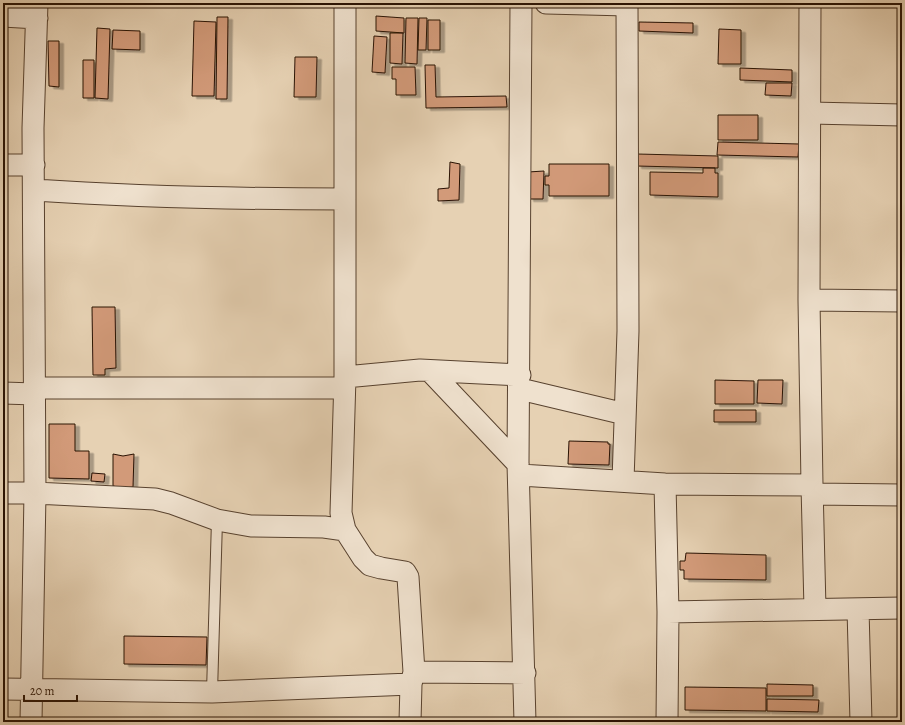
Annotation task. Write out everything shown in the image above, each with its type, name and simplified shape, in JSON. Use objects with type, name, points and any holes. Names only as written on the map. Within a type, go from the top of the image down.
[{"type":"street","points":[[344,3],[344,383],[341,498],[345,530],[363,558],[370,565],[405,572],[408,577],[413,678],[410,722]]},
{"type":"street","points":[[521,3],[519,470],[525,722]]},
{"type":"street","points":[[546,3],[627,4],[629,231],[623,481]]},
{"type":"street","points":[[810,3],[809,300],[812,490],[816,609]]},
{"type":"street","points":[[3,16],[37,10],[34,165],[35,493],[31,722]]},
{"type":"street","points":[[810,113],[902,115]]},
{"type":"street","points":[[3,165],[34,165]]},
{"type":"street","points":[[34,190],[110,195],[262,199],[345,199]]},
{"type":"street","points":[[809,300],[902,302]]},
{"type":"street","points":[[430,371],[519,470],[665,484],[902,495]]},
{"type":"street","points":[[3,393],[344,383],[430,371],[520,382],[625,414]]},
{"type":"street","points":[[665,484],[668,612],[667,722]]},
{"type":"street","points":[[3,493],[35,493],[155,499],[171,502],[217,520],[251,526],[324,527],[345,530]]},
{"type":"street","points":[[668,612],[902,608]]},
{"type":"street","points":[[858,609],[861,722]]},
{"type":"street","points":[[3,688],[212,692],[413,678],[525,673]]},
{"type":"lane","points":[[212,692],[217,520]]},
{"type":"building","points":[[376,16],[404,18],[404,33],[376,31]]},
{"type":"building","points":[[217,17],[228,17],[227,99],[216,99]]},
{"type":"building","points":[[406,18],[418,18],[417,64],[405,63]]},
{"type":"building","points":[[419,18],[427,18],[426,50],[418,50]]},
{"type":"building","points":[[428,20],[440,20],[440,50],[428,50]]},
{"type":"building","points":[[194,21],[216,22],[214,96],[192,96]]},
{"type":"building","points":[[639,22],[693,23],[693,33],[639,31]]},
{"type":"building","points":[[97,28],[110,29],[108,99],[95,98]]},
{"type":"building","points":[[719,29],[741,30],[741,64],[718,64]]},
{"type":"building","points":[[113,30],[140,31],[140,50],[112,49]]},
{"type":"building","points":[[390,33],[403,33],[402,64],[390,63]]},
{"type":"building","points":[[374,36],[387,37],[385,73],[372,72]]},
{"type":"building","points":[[48,41],[59,41],[59,87],[49,86]]},
{"type":"building","points":[[295,57],[317,57],[316,97],[294,97]]},
{"type":"building","points":[[83,60],[94,60],[94,98],[83,98]]},
{"type":"building","points":[[425,65],[435,65],[436,97],[506,96],[507,107],[426,108]]},
{"type":"building","points":[[392,67],[415,67],[416,95],[396,95],[396,79],[392,79]]},
{"type":"building","points":[[740,68],[792,70],[792,82],[740,80]]},
{"type":"building","points":[[766,83],[792,83],[791,96],[765,95]]},
{"type":"building","points":[[718,115],[758,115],[758,140],[718,140]]},
{"type":"building","points":[[718,142],[799,144],[798,157],[717,155]]},
{"type":"building","points":[[637,154],[718,156],[718,168],[637,166]]},
{"type":"building","points":[[450,162],[460,164],[459,200],[438,201],[438,189],[449,188]]},
{"type":"building","points":[[549,164],[609,164],[609,196],[549,196],[549,185],[545,185],[545,176],[549,176]]},
{"type":"building","points":[[703,168],[715,168],[715,173],[718,173],[718,197],[650,195],[650,172],[703,173]]},
{"type":"building","points":[[544,171],[543,199],[529,199],[528,172]]},
{"type":"building","points":[[92,307],[115,307],[116,368],[105,369],[105,375],[93,375]]},
{"type":"building","points":[[715,380],[754,381],[754,404],[715,404]]},
{"type":"building","points":[[758,380],[783,380],[782,404],[757,403]]},
{"type":"building","points":[[714,410],[756,410],[756,422],[714,422]]},
{"type":"building","points":[[49,424],[75,424],[75,451],[89,451],[89,479],[49,478]]},
{"type":"building","points":[[569,441],[608,442],[608,444],[610,444],[609,465],[568,464]]},
{"type":"building","points":[[113,454],[123,456],[134,454],[133,487],[123,488],[113,486]]},
{"type":"building","points":[[92,473],[105,474],[104,482],[91,481]]},
{"type":"building","points":[[686,553],[766,555],[766,580],[684,579],[684,570],[680,570],[680,561],[685,561]]},
{"type":"building","points":[[124,636],[207,637],[206,665],[124,664]]},
{"type":"building","points":[[767,684],[813,685],[813,696],[767,696]]},
{"type":"building","points":[[685,687],[766,688],[766,711],[685,710]]},
{"type":"building","points":[[767,699],[819,700],[818,712],[767,711]]}]
